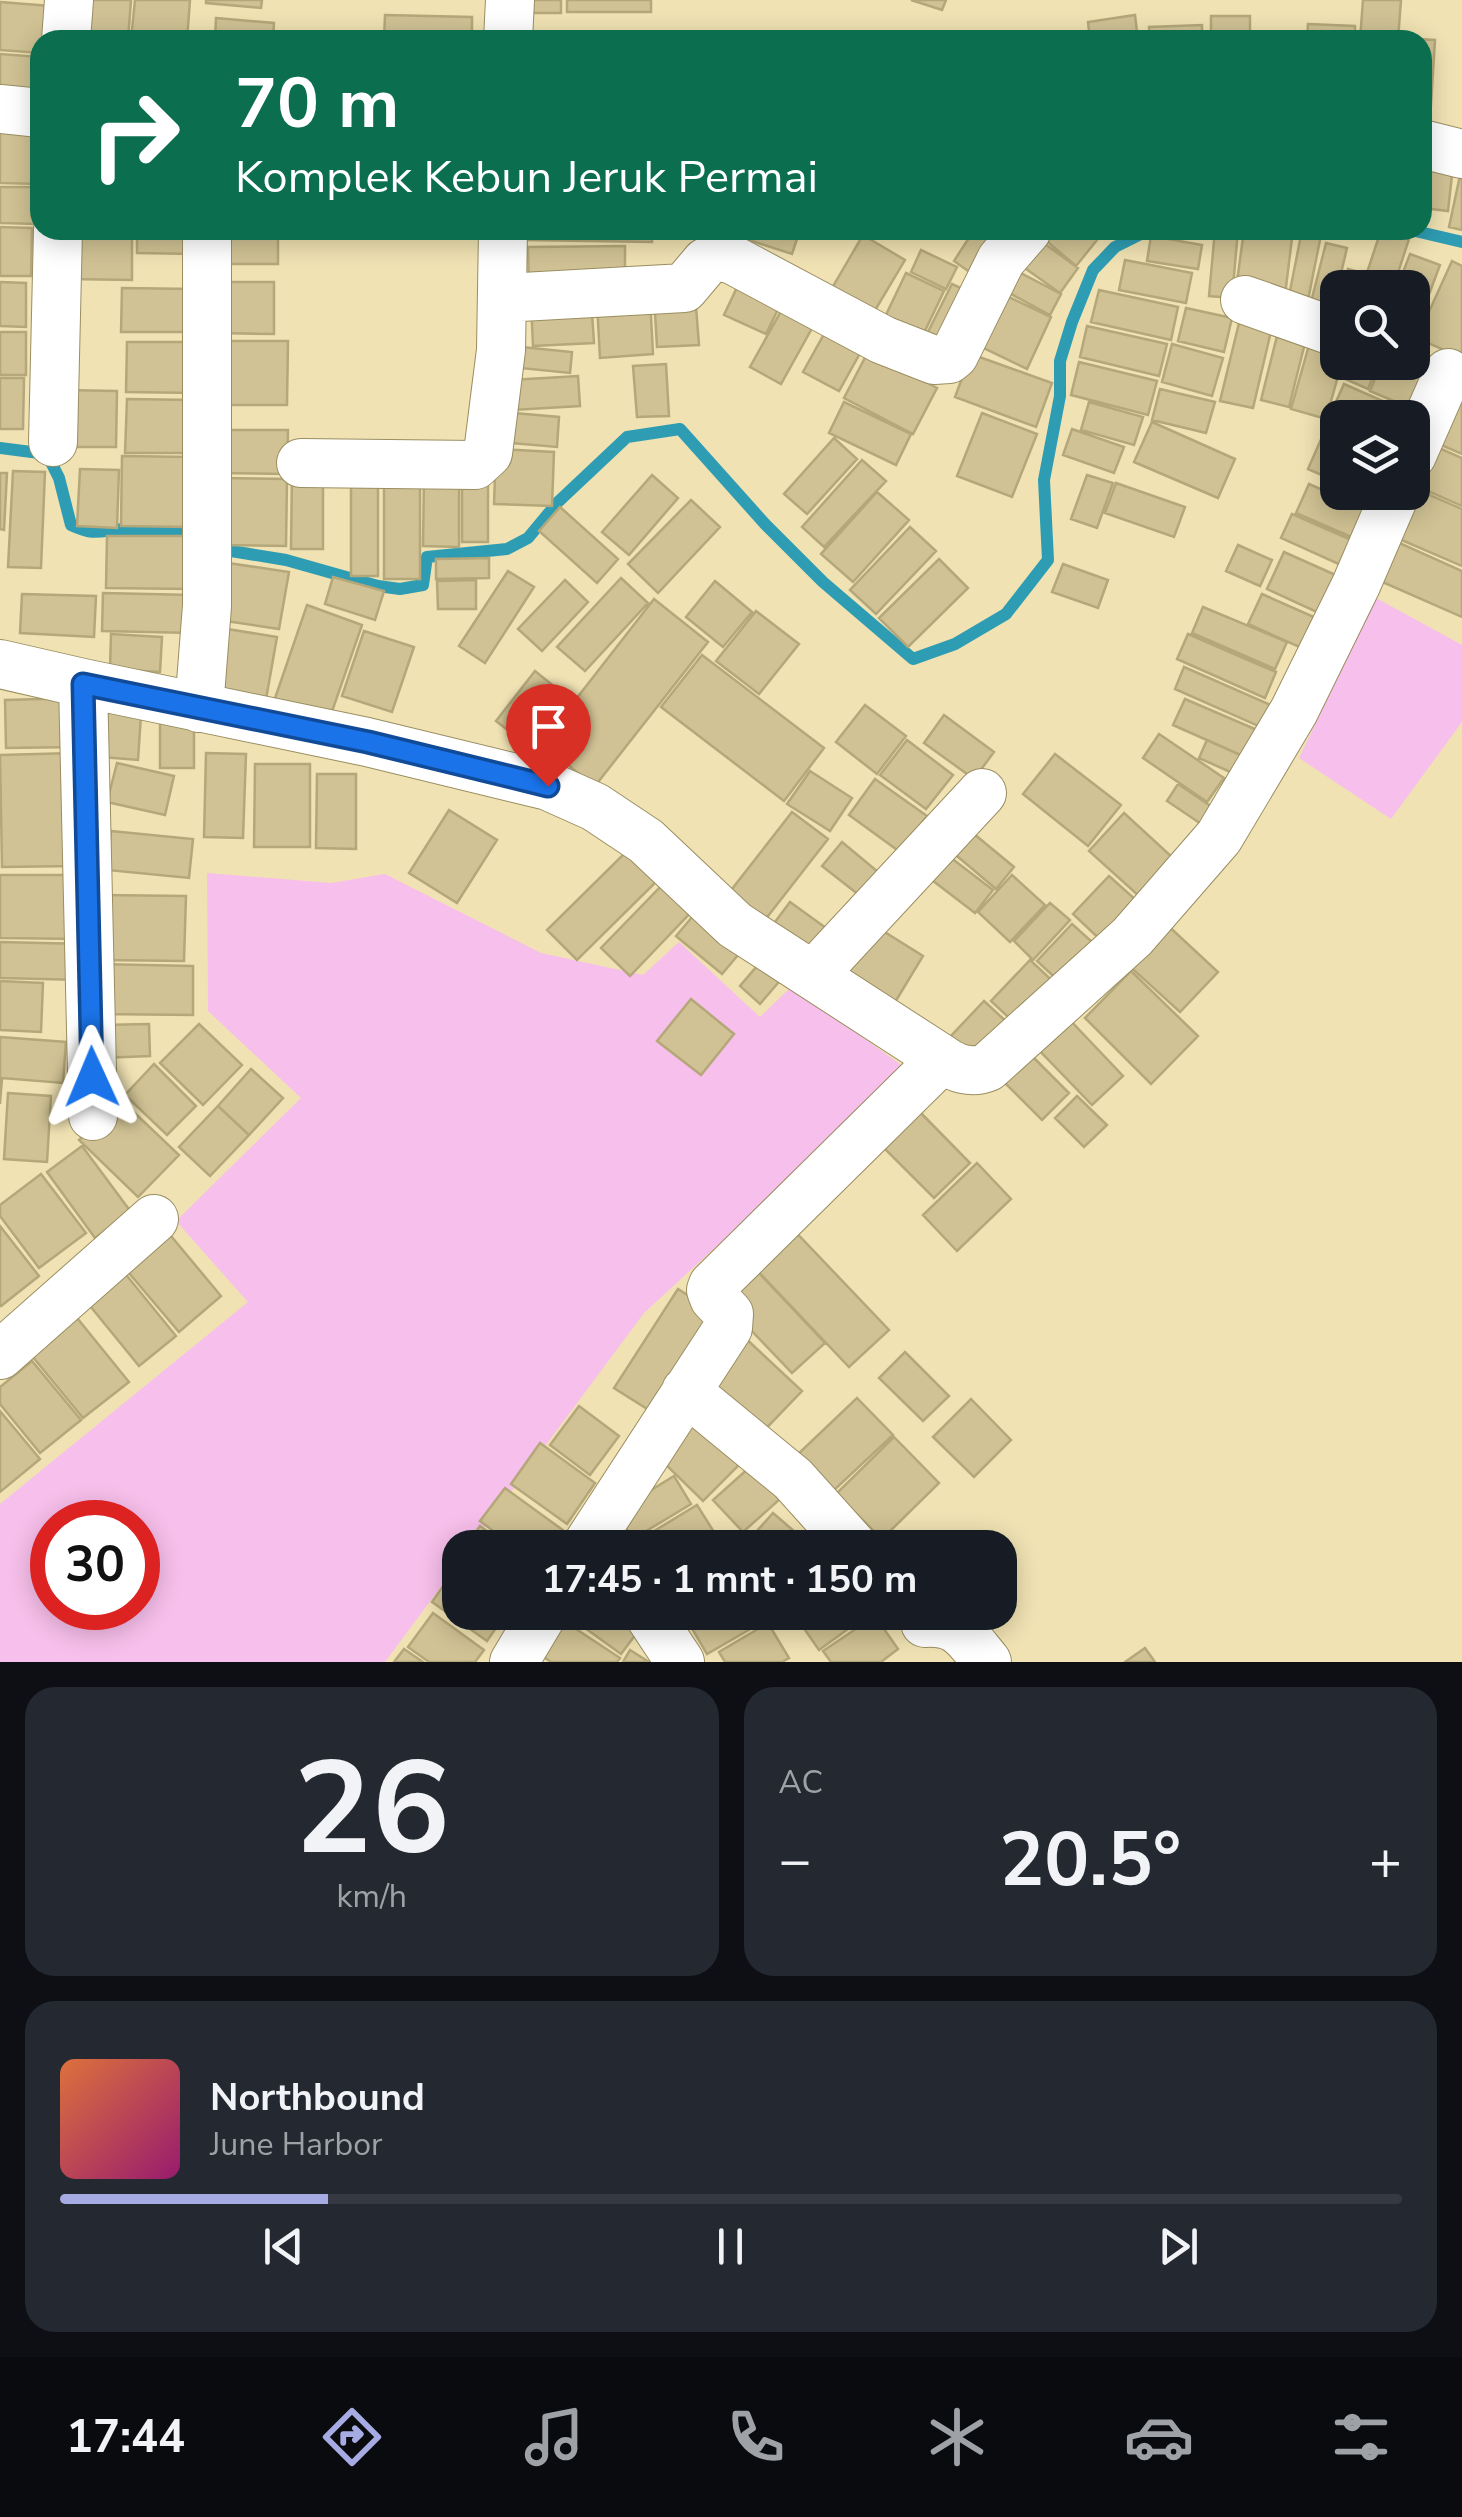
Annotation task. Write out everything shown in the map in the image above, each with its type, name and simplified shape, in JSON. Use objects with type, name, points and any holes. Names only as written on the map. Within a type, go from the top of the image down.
[{"type":"street","points":[[67,30],[69,0]]},
{"type":"street","points":[[508,30],[510,0]]},
{"type":"street","points":[[0,109],[30,112]]},
{"type":"street","points":[[1432,146],[1462,154]]},
{"type":"street","points":[[53,442],[58,240]]},
{"type":"street","points":[[199,708],[207,606],[207,240]]},
{"type":"street","points":[[301,463],[476,465],[488,453],[501,350],[504,240]]},
{"type":"street","points":[[502,298],[684,288],[706,262],[717,256],[733,260],[883,340],[934,360],[949,360],[1001,260],[1018,240]]},
{"type":"street","points":[[1245,300],[1320,327]]},
{"type":"street","points":[[1430,403],[1441,372]]},
{"type":"street","points":[[0,664],[368,742],[548,786],[595,807],[646,842],[734,925],[952,1066],[970,1070],[988,1068],[1132,936],[1219,837],[1294,711],[1388,510]]},
{"type":"street","points":[[83,684],[93,1116]]},
{"type":"street","points":[[812,975],[982,793]]},
{"type":"street","points":[[601,1530],[728,1328],[729,1314],[714,1298],[710,1290],[713,1285],[942,1059]]},
{"type":"street","points":[[0,1354],[154,1219]]},
{"type":"street","points":[[686,1391],[793,1480],[839,1530]]},
{"type":"street","points":[[918,1633],[941,1622],[960,1630],[986,1662]]},
{"type":"street","points":[[514,1662],[533,1630]]},
{"type":"street","points":[[659,1630],[680,1662]]},
{"type":"shaded area","points":[[1376,598],[1462,645],[1462,722],[1391,819],[1299,758]]},
{"type":"shaded area","points":[[207,873],[331,883],[385,874],[541,953],[643,975],[679,942],[760,1017],[792,986],[908,1070],[644,1313],[483,1530],[442,1530],[442,1585],[385,1662],[0,1662],[0,1504],[248,1302],[176,1221],[301,1098],[208,1011]]},
{"type":"building","points":[[79,0],[131,0],[129,30],[76,30]]},
{"type":"building","points":[[135,0],[190,0],[188,30],[132,30]]},
{"type":"building","points":[[206,0],[262,0],[261,8]]},
{"type":"building","points":[[523,0],[561,0],[561,13],[523,13]]},
{"type":"building","points":[[567,0],[651,0],[651,12],[567,12]]},
{"type":"building","points":[[911,0],[946,0],[942,10]]},
{"type":"building","points":[[1363,0],[1401,0],[1399,30],[1361,30]]},
{"type":"building","points":[[0,2],[50,6],[48,30],[30,30],[30,52],[0,50]]},
{"type":"building","points":[[385,15],[472,17],[472,30],[384,30]]},
{"type":"building","points":[[1135,15],[1137,30],[1089,30],[1088,22]]},
{"type":"building","points":[[1211,16],[1250,16],[1250,30],[1211,30]]},
{"type":"building","points":[[216,18],[274,23],[274,30],[215,30]]},
{"type":"building","points":[[1308,24],[1355,26],[1355,30],[1308,30]]},
{"type":"building","points":[[1202,25],[1202,30],[1149,30],[1149,27]]},
{"type":"building","points":[[1432,40],[1435,40],[1432,88]]},
{"type":"building","points":[[0,54],[30,56],[30,104],[0,101]]},
{"type":"building","points":[[0,128],[30,129],[30,184],[0,183]]},
{"type":"building","points":[[1432,155],[1454,157],[1448,211],[1432,209]]},
{"type":"building","points":[[1462,166],[1462,230],[1449,227]]},
{"type":"building","points":[[0,187],[30,187],[30,224],[0,223]]},
{"type":"building","points":[[0,227],[30,228],[31,276],[0,276]]},
{"type":"building","points":[[68,240],[132,240],[132,280],[68,279]]},
{"type":"building","points":[[137,240],[195,240],[194,254],[137,253]]},
{"type":"building","points":[[216,240],[278,240],[278,264],[215,264]]},
{"type":"building","points":[[526,240],[652,240],[652,242]]},
{"type":"building","points":[[749,240],[797,240],[792,254]]},
{"type":"building","points":[[860,240],[871,240],[905,260],[874,312],[832,288]]},
{"type":"building","points":[[968,240],[1013,240],[985,283],[954,261]]},
{"type":"building","points":[[1031,240],[1040,240],[1078,268],[1060,293],[1015,261]]},
{"type":"building","points":[[1045,240],[1097,240],[1076,266]]},
{"type":"building","points":[[1150,240],[1202,245],[1198,269],[1147,261]]},
{"type":"building","points":[[1214,240],[1237,240],[1232,298],[1209,296]]},
{"type":"building","points":[[1243,240],[1292,240],[1285,295],[1236,289]]},
{"type":"building","points":[[1300,240],[1320,240],[1307,305],[1288,301]]},
{"type":"building","points":[[1378,240],[1409,240],[1399,270],[1368,270]]},
{"type":"building","points":[[1326,243],[1347,248],[1342,270],[1320,270],[1320,308],[1310,306]]},
{"type":"building","points":[[625,246],[625,287],[529,288],[528,247]]},
{"type":"building","points":[[921,250],[957,267],[946,289],[911,272]]},
{"type":"building","points":[[1410,254],[1440,265],[1430,292],[1430,270],[1404,270]]},
{"type":"building","points":[[1125,260],[1192,273],[1186,303],[1119,290]]},
{"type":"building","points":[[1452,261],[1462,266],[1462,358],[1430,344],[1430,309]]},
{"type":"building","points":[[1009,267],[1061,294],[1050,315],[998,287]]},
{"type":"building","points":[[906,273],[944,291],[922,337],[884,319]]},
{"type":"building","points":[[740,281],[782,301],[766,334],[724,315]]},
{"type":"building","points":[[0,282],[26,283],[26,327],[0,326]]},
{"type":"building","points":[[219,282],[274,282],[274,334],[218,333]]},
{"type":"building","points":[[952,284],[976,295],[952,343],[928,332]]},
{"type":"building","points":[[122,288],[193,289],[192,332],[121,332]]},
{"type":"building","points":[[1099,290],[1178,307],[1171,340],[1091,322]]},
{"type":"building","points":[[998,292],[1051,317],[1027,369],[973,343]]},
{"type":"building","points":[[695,293],[699,345],[657,347],[654,296]]},
{"type":"building","points":[[591,298],[594,343],[533,346],[531,302]]},
{"type":"building","points":[[650,299],[653,354],[600,358],[597,303]]},
{"type":"building","points":[[785,304],[816,321],[781,384],[750,367]]},
{"type":"building","points":[[1186,308],[1232,318],[1224,352],[1178,341]]},
{"type":"building","points":[[1240,319],[1272,327],[1253,408],[1220,401]]},
{"type":"building","points":[[1087,326],[1167,344],[1159,376],[1080,357]]},
{"type":"building","points":[[828,327],[864,346],[839,391],[803,372]]},
{"type":"building","points":[[0,332],[26,332],[26,375],[0,375]]},
{"type":"building","points":[[1278,332],[1306,339],[1289,407],[1261,400]]},
{"type":"building","points":[[1311,338],[1320,340],[1320,380],[1337,380],[1331,400],[1320,400],[1320,417],[1291,409]]},
{"type":"building","points":[[218,341],[288,341],[287,405],[218,405]]},
{"type":"building","points":[[127,342],[197,342],[196,393],[126,392]]},
{"type":"building","points":[[1172,344],[1223,358],[1212,396],[1162,382]]},
{"type":"building","points":[[512,346],[572,352],[570,373],[510,367]]},
{"type":"building","points":[[868,352],[937,388],[913,434],[844,398]]},
{"type":"building","points":[[971,354],[1052,383],[1036,427],[955,397]]},
{"type":"building","points":[[1079,362],[1157,381],[1148,415],[1071,395]]},
{"type":"building","points":[[666,364],[669,416],[637,417],[633,366]]},
{"type":"building","points":[[578,376],[580,406],[513,410],[511,380]]},
{"type":"building","points":[[0,378],[24,378],[23,429],[0,429]]},
{"type":"building","points":[[1434,378],[1424,400],[1391,400],[1370,391],[1375,380]]},
{"type":"building","points":[[1348,380],[1372,380],[1368,389]]},
{"type":"building","points":[[1344,384],[1380,400],[1337,400]]},
{"type":"building","points":[[1160,389],[1215,402],[1206,433],[1152,420]]},
{"type":"building","points":[[64,390],[117,391],[116,447],[63,447]]},
{"type":"building","points":[[1462,396],[1462,454],[1439,444]]},
{"type":"building","points":[[127,399],[194,400],[193,453],[125,453]]},
{"type":"building","points":[[844,402],[911,434],[896,465],[829,433]]},
{"type":"building","points":[[1089,402],[1143,417],[1134,445],[1081,430]]},
{"type":"building","points":[[501,412],[559,417],[557,447],[499,442]]},
{"type":"building","points":[[982,413],[1037,434],[1012,497],[957,476]]},
{"type":"building","points":[[1152,422],[1235,459],[1218,498],[1134,462]]},
{"type":"building","points":[[1072,429],[1124,447],[1114,473],[1063,455]]},
{"type":"building","points":[[219,430],[288,430],[287,474],[219,473]]},
{"type":"building","points":[[834,438],[857,459],[807,514],[784,494]]},
{"type":"building","points":[[1320,442],[1320,474],[1308,469]]},
{"type":"building","points":[[1430,444],[1462,458],[1462,506],[1430,492]]},
{"type":"building","points":[[496,449],[554,452],[552,506],[494,504]]},
{"type":"building","points":[[122,456],[192,457],[192,527],[121,526]]},
{"type":"building","points":[[862,460],[886,481],[824,547],[802,527]]},
{"type":"building","points":[[80,469],[119,470],[117,528],[77,526]]},
{"type":"building","points":[[13,471],[45,472],[41,568],[8,567]]},
{"type":"building","points":[[0,473],[7,473],[4,530],[0,529]]},
{"type":"building","points":[[323,473],[323,549],[291,549],[292,474]]},
{"type":"building","points":[[384,474],[420,474],[420,579],[384,579]]},
{"type":"building","points":[[652,475],[678,498],[629,555],[602,532]]},
{"type":"building","points":[[1087,475],[1113,483],[1097,528],[1071,519]]},
{"type":"building","points":[[351,476],[378,476],[378,576],[351,576]]},
{"type":"building","points":[[216,478],[287,479],[286,546],[216,545]]},
{"type":"building","points":[[424,479],[459,479],[459,547],[423,546]]},
{"type":"building","points":[[462,479],[488,479],[488,542],[462,542]]},
{"type":"building","points":[[1116,483],[1185,507],[1174,537],[1105,513]]},
{"type":"building","points":[[1309,484],[1320,489],[1320,510],[1375,513],[1363,542],[1296,513]]},
{"type":"building","points":[[877,492],[909,520],[853,582],[821,554]]},
{"type":"building","points":[[1430,495],[1462,509],[1462,566],[1397,538],[1409,510],[1430,510]]},
{"type":"building","points":[[691,500],[720,527],[658,593],[628,564]]},
{"type":"building","points":[[560,507],[618,559],[597,583],[539,531]]},
{"type":"building","points":[[1292,514],[1363,545],[1352,570],[1281,538]]},
{"type":"building","points":[[910,527],[936,551],[876,614],[850,590]]},
{"type":"building","points":[[107,536],[192,536],[191,589],[106,588]]},
{"type":"building","points":[[1395,541],[1462,571],[1462,617],[1378,580]]},
{"type":"building","points":[[1238,545],[1272,560],[1260,586],[1226,571]]},
{"type":"building","points":[[1284,552],[1349,581],[1332,619],[1267,589]]},
{"type":"building","points":[[489,558],[489,578],[436,579],[436,559]]},
{"type":"building","points":[[939,559],[968,588],[908,647],[879,618]]},
{"type":"building","points":[[228,563],[289,572],[279,629],[219,620]]},
{"type":"building","points":[[1063,564],[1108,580],[1098,608],[1052,592]]},
{"type":"building","points":[[508,571],[534,587],[485,663],[459,646]]},
{"type":"building","points":[[333,577],[384,591],[375,620],[325,604]]},
{"type":"building","points":[[621,578],[648,603],[585,671],[557,647]]},
{"type":"building","points":[[476,580],[476,609],[438,609],[437,581]]},
{"type":"building","points":[[565,580],[588,602],[542,651],[518,629]]},
{"type":"building","points":[[715,581],[752,612],[723,647],[686,617]]},
{"type":"building","points":[[103,593],[193,595],[192,633],[102,631]]},
{"type":"building","points":[[22,594],[96,596],[94,637],[20,633]]},
{"type":"building","points":[[1262,594],[1325,622],[1311,652],[1248,624]]},
{"type":"building","points":[[654,599],[708,642],[595,786],[541,744]]},
{"type":"building","points":[[307,605],[362,625],[327,726],[272,707]]},
{"type":"building","points":[[1203,607],[1287,642],[1275,669],[1192,633]]},
{"type":"building","points":[[756,611],[799,644],[759,694],[716,661]]},
{"type":"building","points":[[221,628],[277,637],[265,705],[209,695]]},
{"type":"building","points":[[364,631],[414,647],[392,712],[342,696]]},
{"type":"building","points":[[111,634],[162,637],[160,672],[110,669]]},
{"type":"building","points":[[1188,634],[1276,672],[1265,698],[1177,659]]},
{"type":"building","points":[[702,655],[824,748],[784,801],[661,707]]},
{"type":"building","points":[[1184,667],[1282,710],[1272,732],[1175,689]]},
{"type":"building","points":[[535,671],[566,696],[528,746],[496,721]]},
{"type":"building","points":[[78,698],[79,747],[6,748],[5,700]]},
{"type":"building","points":[[1185,699],[1257,730],[1245,757],[1173,725]]},
{"type":"building","points":[[865,705],[906,736],[877,774],[836,742]]},
{"type":"building","points":[[105,712],[141,715],[138,760],[102,757]]},
{"type":"building","points":[[194,713],[194,768],[160,768],[160,714]]},
{"type":"building","points":[[944,715],[994,752],[974,779],[924,743]]},
{"type":"building","points":[[1159,734],[1224,778],[1207,802],[1143,758]]},
{"type":"building","points":[[907,740],[953,775],[926,809],[880,775]]},
{"type":"building","points":[[1207,740],[1245,757],[1237,775],[1199,758]]},
{"type":"building","points":[[73,753],[75,866],[2,867],[0,755]]},
{"type":"building","points":[[206,753],[246,754],[243,838],[204,837]]},
{"type":"building","points":[[1055,754],[1121,805],[1088,846],[1023,794]]},
{"type":"building","points":[[117,763],[174,776],[165,815],[107,802]]},
{"type":"building","points":[[255,764],[310,764],[310,847],[254,847]]},
{"type":"building","points":[[810,771],[852,798],[830,831],[787,804]]},
{"type":"building","points":[[317,774],[356,774],[356,849],[316,848]]},
{"type":"building","points":[[875,779],[927,816],[900,852],[849,815]]},
{"type":"building","points":[[1178,784],[1227,817],[1216,834],[1167,801]]},
{"type":"building","points":[[449,810],[497,840],[457,903],[409,873]]},
{"type":"building","points":[[792,812],[828,839],[761,925],[725,898]]},
{"type":"building","points":[[1124,813],[1184,868],[1150,906],[1089,851]]},
{"type":"building","points":[[962,824],[1014,867],[996,889],[944,845]]},
{"type":"building","points":[[111,831],[193,839],[189,878],[107,870]]},
{"type":"building","points":[[842,842],[878,872],[859,895],[822,866]]},
{"type":"building","points":[[633,845],[663,875],[577,960],[547,930]]},
{"type":"building","points":[[942,851],[993,890],[975,913],[924,874]]},
{"type":"building","points":[[0,875],[81,875],[81,939],[0,938]]},
{"type":"building","points":[[1012,875],[1045,905],[1010,942],[978,912]]},
{"type":"building","points":[[1109,876],[1146,909],[1109,948],[1073,914]]},
{"type":"building","points":[[667,880],[696,907],[630,976],[601,948]]},
{"type":"building","points":[[102,895],[186,896],[184,961],[101,960]]},
{"type":"building","points":[[790,902],[826,928],[802,960],[766,934]]},
{"type":"building","points":[[1050,903],[1070,920],[1033,960],[1014,941]]},
{"type":"building","points":[[699,909],[744,948],[722,974],[676,936]]},
{"type":"building","points":[[1163,921],[1218,972],[1180,1012],[1125,962]]},
{"type":"building","points":[[1072,924],[1101,950],[1066,988],[1037,961]]},
{"type":"building","points":[[875,926],[923,956],[894,1004],[845,974]]},
{"type":"building","points":[[0,942],[85,944],[83,980],[0,978]]},
{"type":"building","points":[[763,959],[784,976],[760,1004],[740,986]]},
{"type":"building","points":[[1030,960],[1059,987],[1020,1028],[991,1001]]},
{"type":"building","points":[[96,964],[193,966],[193,1015],[96,1014]]},
{"type":"building","points":[[1131,971],[1198,1036],[1151,1084],[1085,1018]]},
{"type":"building","points":[[0,981],[43,983],[41,1032],[0,1030]]},
{"type":"building","points":[[691,999],[734,1034],[701,1075],[657,1041]]},
{"type":"building","points":[[984,1001],[1012,1027],[977,1065],[949,1038]]},
{"type":"building","points":[[1068,1018],[1123,1076],[1092,1105],[1036,1047]]},
{"type":"building","points":[[149,1024],[150,1056],[101,1058],[101,1025]]},
{"type":"building","points":[[199,1024],[242,1065],[203,1105],[160,1063]]},
{"type":"building","points":[[0,1037],[66,1042],[63,1083],[2,1078],[0,1104]]},
{"type":"building","points":[[1030,1054],[1069,1093],[1042,1120],[1003,1081]]},
{"type":"building","points":[[154,1064],[196,1106],[167,1135],[125,1095]]},
{"type":"building","points":[[251,1069],[283,1098],[249,1135],[218,1106]]},
{"type":"building","points":[[8,1093],[51,1096],[47,1162],[4,1159]]},
{"type":"building","points":[[1077,1096],[1107,1125],[1084,1147],[1055,1118]]},
{"type":"building","points":[[120,1099],[179,1155],[138,1197],[79,1140]]},
{"type":"building","points":[[218,1106],[249,1135],[210,1176],[179,1147]]},
{"type":"building","points":[[916,1108],[970,1163],[934,1198],[879,1143]]},
{"type":"building","points":[[82,1146],[131,1212],[95,1238],[47,1172]]},
{"type":"building","points":[[977,1163],[1011,1199],[957,1251],[923,1215]]},
{"type":"building","points":[[41,1174],[86,1233],[39,1268],[0,1216],[0,1205]]},
{"type":"building","points":[[789,1225],[889,1330],[849,1367],[749,1262]]},
{"type":"building","points":[[0,1226],[39,1276],[1,1306],[0,1305]]},
{"type":"building","points":[[166,1230],[221,1296],[179,1332],[123,1266]]},
{"type":"building","points":[[123,1271],[176,1336],[139,1366],[86,1301]]},
{"type":"building","points":[[759,1273],[825,1343],[792,1373],[726,1304]]},
{"type":"building","points":[[678,1289],[724,1318],[660,1417],[614,1388]]},
{"type":"building","points":[[69,1308],[129,1382],[83,1418],[23,1345]]},
{"type":"building","points":[[742,1335],[802,1391],[754,1441],[695,1386]]},
{"type":"building","points":[[905,1352],[949,1396],[923,1421],[879,1378]]},
{"type":"building","points":[[32,1361],[81,1420],[40,1453],[0,1404],[0,1387]]},
{"type":"building","points":[[857,1398],[893,1435],[832,1492],[797,1455]]},
{"type":"building","points":[[971,1399],[1011,1440],[974,1477],[933,1437]]},
{"type":"building","points":[[579,1406],[619,1436],[590,1475],[550,1445]]},
{"type":"building","points":[[697,1409],[753,1451],[703,1501],[658,1457]]},
{"type":"building","points":[[0,1411],[40,1459],[0,1492]]},
{"type":"building","points":[[894,1437],[939,1483],[891,1530],[873,1530],[836,1494]]},
{"type":"building","points":[[540,1443],[595,1483],[567,1524],[511,1484]]},
{"type":"building","points":[[751,1466],[780,1499],[745,1530],[713,1500]]},
{"type":"building","points":[[674,1476],[691,1504],[648,1530],[627,1530],[616,1512]]},
{"type":"building","points":[[505,1488],[563,1530],[492,1530],[480,1521]]},
{"type":"building","points":[[697,1505],[713,1530],[656,1530]]},
{"type":"building","points":[[773,1513],[793,1530],[758,1530]]},
{"type":"building","points":[[442,1588],[442,1609],[432,1602]]},
{"type":"building","points":[[433,1613],[442,1620],[442,1630],[456,1630],[484,1650],[475,1662],[429,1662],[408,1647]]},
{"type":"building","points":[[471,1630],[495,1630],[487,1641]]},
{"type":"building","points":[[558,1630],[578,1630],[620,1658],[617,1662],[551,1662],[541,1655]]},
{"type":"building","points":[[588,1630],[639,1630],[621,1654]]},
{"type":"building","points":[[693,1630],[749,1630],[707,1654]]},
{"type":"building","points":[[756,1630],[772,1630],[789,1658],[782,1662],[725,1662],[719,1652]]},
{"type":"building","points":[[805,1630],[847,1630],[819,1650]]},
{"type":"building","points":[[854,1630],[885,1630],[898,1649],[881,1662],[831,1662],[823,1651]]},
{"type":"building","points":[[1145,1648],[1155,1662],[1125,1662]]},
{"type":"building","points":[[404,1649],[423,1662],[394,1662]]},
{"type":"building","points":[[630,1650],[649,1662],[623,1662]]},
{"type":"waterway","points":[[1432,235],[1462,242]]},
{"type":"waterway","points":[[216,545],[378,586],[400,589],[423,585],[427,557],[507,549],[528,538],[558,502],[627,437],[680,429],[823,582],[913,659],[955,644],[1006,614],[1048,560],[1044,480],[1060,396],[1060,361],[1093,270],[1115,247],[1129,240]]},
{"type":"waterway","points":[[0,448],[47,454],[59,478],[71,525],[93,532],[144,529],[198,536]]},
{"type":"route","points":[[92,1077],[83,684],[368,742],[548,786]]}]
